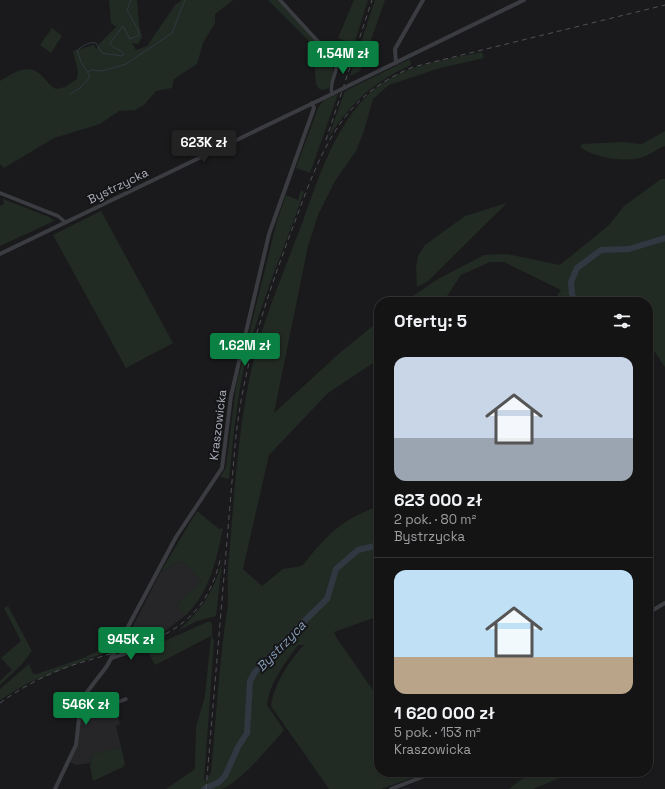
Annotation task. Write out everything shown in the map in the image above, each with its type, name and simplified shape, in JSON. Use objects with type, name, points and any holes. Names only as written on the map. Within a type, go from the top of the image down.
[{"type":"street","points":[[280,0],[323,45],[335,60],[337,69],[331,85],[332,94]]},
{"type":"street","points":[[396,63],[395,49],[423,0]]},
{"type":"street","name":"Bystrzycka","points":[[0,254],[524,0]]},
{"type":"street","name":"Kraszowicka","points":[[55,789],[76,745],[82,702],[88,690],[112,658],[172,543],[222,468],[231,396],[263,262],[270,234],[314,108],[312,103]]},
{"type":"street","points":[[0,193],[58,216],[65,222]]},
{"type":"street","points":[[653,610],[665,603]]},
{"type":"street","points":[[112,658],[145,647]]},
{"type":"street","points":[[82,702],[104,708],[126,699]]},
{"type":"street","points":[[391,789],[422,777]]},
{"type":"shaded area","points":[[109,0],[137,0],[139,25],[142,37],[138,44],[132,43],[136,50],[147,46],[175,5],[182,0],[233,0],[215,14],[215,23],[203,43],[197,64],[174,79],[172,88],[156,91],[144,105],[135,110],[119,111],[100,124],[54,138],[4,168],[0,164],[0,81],[16,72],[26,69],[37,72],[56,89],[65,87],[77,79],[78,72],[73,51],[94,45],[96,49],[116,27],[111,23]]},
{"type":"shaded area","points":[[268,0],[278,0],[328,53],[333,61],[333,73],[329,88],[322,90],[318,88],[316,84],[314,58],[317,49]]},
{"type":"shaded area","points":[[354,0],[368,0],[354,44],[338,38]]},
{"type":"shaded area","points":[[375,0],[385,0],[360,71],[350,76]]},
{"type":"shaded area","points":[[52,28],[62,36],[51,53],[40,45]]},
{"type":"shaded area","points":[[482,52],[484,58],[440,68],[389,85],[373,99],[364,131],[356,151],[335,181],[318,215],[308,246],[274,413],[342,351],[374,325],[374,362],[328,393],[269,455],[243,569],[262,586],[283,569],[302,566],[335,530],[354,517],[374,508],[374,618],[334,632],[374,692],[374,777],[414,777],[381,789],[329,789],[271,706],[275,689],[283,673],[304,645],[298,645],[283,666],[268,697],[267,705],[284,730],[264,754],[237,780],[221,789],[166,789],[195,769],[196,727],[205,696],[211,636],[155,665],[147,649],[207,622],[211,622],[214,641],[204,781],[211,773],[224,631],[228,606],[228,569],[239,442],[247,392],[257,348],[269,311],[322,168],[349,118],[360,103],[373,90],[384,82],[410,69]]},
{"type":"shaded area","points":[[410,59],[411,65],[374,86],[354,104],[328,138],[345,91]]},
{"type":"shaded area","points":[[338,94],[310,173],[296,168],[318,108],[324,100]]},
{"type":"shaded area","points":[[665,131],[665,146],[640,158],[625,160],[609,158],[593,154],[580,147],[583,144],[621,142],[642,144]]},
{"type":"shaded area","points":[[661,179],[665,179],[665,367],[653,349],[653,297],[556,297],[561,290],[504,262],[490,262],[461,275],[446,297],[411,297],[438,279],[484,255],[507,254],[560,265],[609,225],[624,206]]},
{"type":"shaded area","points":[[301,190],[304,192],[256,323],[244,368],[237,409],[229,479],[220,477],[226,467],[236,386],[277,221],[286,195],[298,200]]},
{"type":"shaded area","points":[[3,199],[49,217],[54,221],[0,246],[0,206],[4,204]]},
{"type":"shaded area","points":[[507,203],[428,281],[417,287],[416,268],[418,256],[425,245],[465,216]]},
{"type":"shaded area","points":[[101,211],[173,343],[126,368],[53,235]]},
{"type":"shaded area","points":[[197,511],[219,529],[223,528],[211,575],[201,596],[186,615],[176,605],[201,581],[182,561],[161,571]]},
{"type":"shaded area","points":[[182,561],[201,581],[176,605],[186,615],[165,631],[123,646],[161,571]]},
{"type":"shaded area","points":[[222,563],[216,616],[197,621],[178,631],[200,608],[215,583]]},
{"type":"shaded area","points":[[8,606],[32,651],[22,664],[0,685],[0,681],[12,670],[1,658],[21,641],[4,608]]},
{"type":"shaded area","points":[[113,644],[109,651],[28,683],[0,700],[0,689],[29,664],[33,674],[37,674],[83,658]]},
{"type":"shaded area","points":[[82,705],[100,709],[113,705],[120,724],[116,726],[121,747],[92,754],[90,763],[76,765],[70,762],[76,748]]},
{"type":"shaded area","points":[[121,747],[125,764],[123,767],[93,781],[90,766],[92,754]]},
{"type":"shaded area","points":[[526,777],[562,777],[533,789],[509,789]]},
{"type":"waterway","points":[[70,94],[80,88],[89,78],[89,74],[82,64],[77,51],[81,47],[86,44],[96,43],[102,53],[122,56],[124,54],[113,47],[110,43],[123,26],[130,39],[139,35],[138,30],[127,10],[131,0]]},
{"type":"waterway","points":[[88,72],[91,70],[102,71],[126,64],[172,33],[185,0]]},
{"type":"waterway","name":"Bystrzyca","points":[[573,297],[571,282],[577,268],[601,250],[629,249],[665,238]]},
{"type":"waterway","name":"Bystrzyca","points":[[204,789],[219,782],[225,776],[238,747],[247,733],[250,681],[255,672],[327,599],[336,569],[358,550],[374,546]]},
{"type":"waterway","name":"Bystrzyca","points":[[214,789],[215,784]]},
{"type":"waterway","points":[[403,789],[410,789]]},
{"type":"railway","points":[[326,140],[372,0]]},
{"type":"railway","points":[[206,789],[235,446],[243,389],[257,333],[274,278],[310,182],[336,129],[359,101],[367,94],[394,76],[413,67],[665,5]]},
{"type":"railway","points":[[0,703],[26,686],[54,672],[145,643],[166,634],[184,622],[200,605],[212,584],[221,556]]}]
